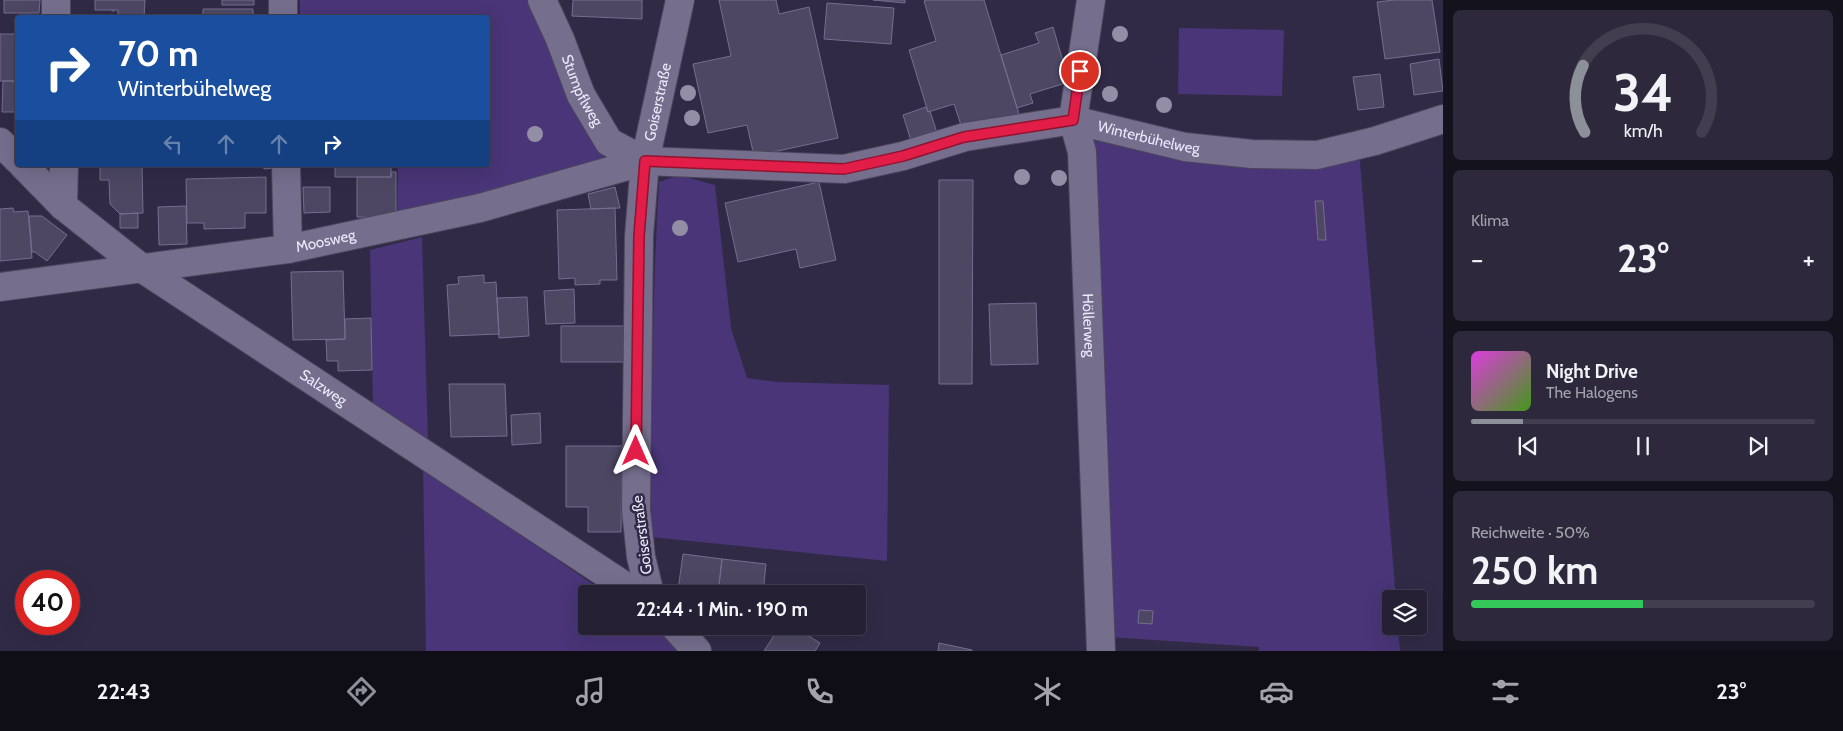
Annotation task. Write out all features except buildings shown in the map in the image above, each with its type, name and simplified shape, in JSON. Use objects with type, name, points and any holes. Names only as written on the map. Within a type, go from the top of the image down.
[{"type":"street","points":[[56,0],[56,15]]},
{"type":"street","points":[[283,0],[283,15]]},
{"type":"street","name":"Stumpflweg","points":[[542,0],[560,39],[581,95],[609,142],[645,161]]},
{"type":"street","name":"Goiserstraße","points":[[648,585],[642,557],[636,510],[639,236],[645,161],[680,0]]},
{"type":"street","name":"Höllerweg","points":[[1091,0],[1073,120],[1082,152],[1101,651]]},
{"type":"street","name":"Winterbühelweg","points":[[645,161],[844,169],[903,156],[964,137],[1073,120],[1184,147],[1252,154],[1317,155],[1375,141],[1443,118]]},
{"type":"street","points":[[0,142],[15,157]]},
{"type":"street","name":"Moosweg","points":[[0,287],[143,270],[288,249],[480,208],[645,161]]},
{"type":"street","name":"Salzweg","points":[[25,167],[63,206],[143,270],[623,585]]},
{"type":"street","points":[[63,206],[64,167]]},
{"type":"street","points":[[286,167],[288,249]]},
{"type":"street","points":[[683,635],[698,651]]},
{"type":"path","points":[[113,10],[113,15]]},
{"type":"shaded area","points":[[300,0],[535,0],[605,161],[397,216],[398,167],[490,167],[490,15],[300,15]]},
{"type":"shaded area","points":[[1179,28],[1284,30],[1282,96],[1178,94]]},
{"type":"shaded area","points":[[1088,134],[1359,150],[1395,590],[1382,590],[1382,635],[1399,635],[1400,651],[1259,651],[1259,647],[1093,636]]},
{"type":"shaded area","points":[[679,175],[715,185],[731,328],[747,378],[776,382],[889,385],[887,561],[651,537],[652,359],[659,182]]},
{"type":"shaded area","points":[[422,237],[428,440],[373,406],[370,250]]},
{"type":"shaded area","points":[[423,467],[594,585],[578,585],[578,635],[662,635],[678,651],[426,651]]},
{"type":"route","points":[[636,451],[639,236],[645,161],[844,169],[903,156],[964,137],[1073,120],[1080,71]]}]
